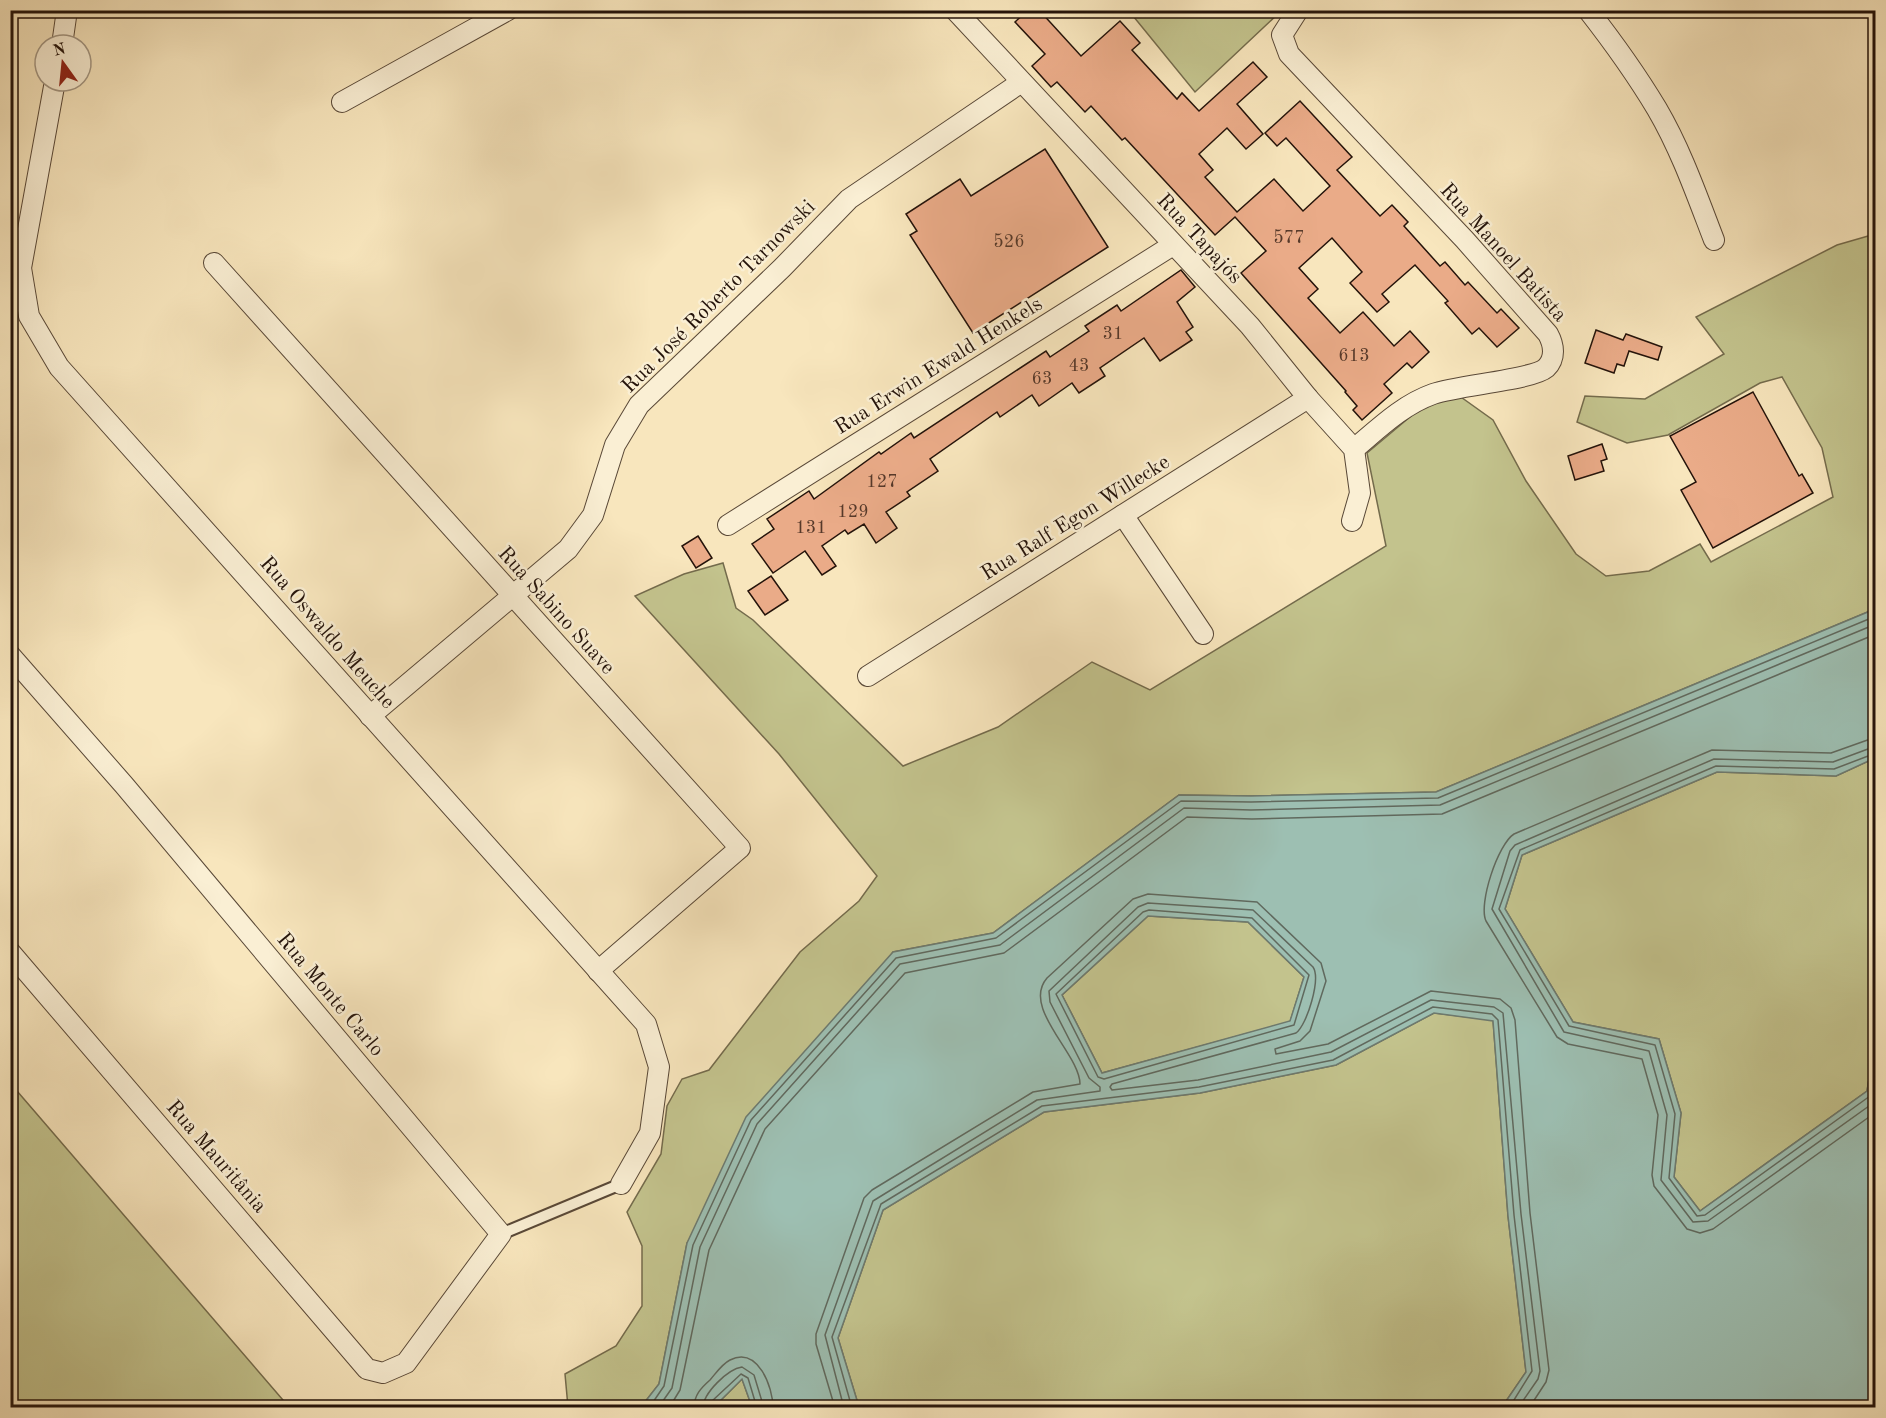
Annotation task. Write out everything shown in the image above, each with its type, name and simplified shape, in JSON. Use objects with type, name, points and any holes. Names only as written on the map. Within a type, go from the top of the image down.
[{"type":"street","points":[[64,33],[67,10]]},
{"type":"street","points":[[342,102],[508,10]]},
{"type":"street","name":"Rua Tapajós","points":[[955,10],[1020,83],[1250,326],[1308,398],[1354,449]]},
{"type":"street","name":"Rua Manoel Batista","points":[[1298,10],[1282,34],[1289,54],[1465,240],[1548,334],[1553,344],[1553,358],[1545,369],[1524,377],[1464,386],[1432,394],[1402,409],[1354,449]]},
{"type":"street","points":[[1588,10],[1624,57],[1658,110],[1689,175],[1714,240]]},
{"type":"street","name":"Rua José Roberto Tarnowski","points":[[370,716],[568,549],[593,515],[615,445],[639,405],[782,268],[849,199],[1020,83]]},
{"type":"street","name":"Rua Oswaldo Meuche","points":[[53,93],[21,268],[29,316],[59,367],[646,1024],[659,1067],[650,1133],[621,1184]]},
{"type":"street","name":"Rua Erwin Ewald Henkels","points":[[728,525],[1173,245]]},
{"type":"street","name":"Rua Sabino Suave","points":[[214,262],[740,848],[598,971]]},
{"type":"street","name":"Rua Ralf Egon Willecke","points":[[868,676],[1308,398]]},
{"type":"street","points":[[1352,521],[1360,493],[1354,449]]},
{"type":"street","points":[[1123,515],[1203,634]]},
{"type":"street","name":"Rua Monte Carlo","points":[[10,655],[124,785],[501,1234]]},
{"type":"street","name":"Rua Mauritânia","points":[[10,952],[367,1369],[383,1373],[395,1370],[406,1363],[501,1234]]},
{"type":"lane","points":[[501,1234],[621,1184]]},
{"type":"green space","points":[[1129,11],[1281,11],[1195,92]]},
{"type":"green space","points":[[1875,234],[1875,609],[1436,792],[1251,796],[1179,795],[993,933],[893,952],[687,1243],[659,1384],[641,1407],[568,1407],[565,1374],[616,1346],[642,1306],[642,1246],[627,1212],[661,1154],[667,1106],[682,1079],[709,1070],[800,952],[859,901],[877,876],[779,754],[635,596],[684,574],[723,563],[736,608],[753,620],[903,766],[998,727],[1092,662],[1150,690],[1386,546],[1367,453],[1429,401],[1458,395],[1493,420],[1526,481],[1576,554],[1606,576],[1649,571],[1700,544],[1711,562],[1833,497],[1822,448],[1782,377],[1760,383],[1668,435],[1627,443],[1577,422],[1585,396],[1645,399],[1724,354],[1696,317],[1837,245]]},
{"type":"green space","points":[[1875,758],[1876,1038],[1867,1091],[1700,1211],[1674,1177],[1681,1113],[1659,1039],[1573,1022],[1505,909],[1522,855],[1717,772],[1836,776]]},
{"type":"green space","points":[[1148,916],[1248,922],[1304,977],[1290,1022],[1102,1073],[1062,995]]},
{"type":"green space","points":[[1434,1013],[1493,1020],[1508,1216],[1526,1372],[1502,1407],[859,1407],[838,1338],[883,1210],[1044,1112],[1200,1093],[1336,1065]]},
{"type":"green space","points":[[11,1084],[289,1407],[11,1407]]},
{"type":"green space","points":[[742,1379],[752,1407],[714,1407]]},
{"type":"water","points":[[1875,609],[1875,758],[1836,776],[1717,772],[1522,855],[1505,909],[1573,1022],[1659,1039],[1681,1113],[1674,1177],[1700,1211],[1867,1091],[1875,1038],[1875,1407],[1502,1407],[1526,1372],[1508,1216],[1493,1021],[1434,1013],[1336,1065],[1200,1093],[1044,1112],[883,1210],[838,1338],[859,1407],[752,1407],[742,1379],[714,1407],[641,1407],[659,1384],[687,1243],[746,1117],[893,952],[993,933],[1179,795],[1251,796],[1436,792]],"holes":[[[1148,916],[1248,922],[1304,977],[1290,1021],[1102,1073],[1062,995]]]},
{"type":"building","points":[[1028,10],[1039,10],[1081,56],[1120,21],[1140,43],[1132,50],[1177,99],[1182,93],[1199,111],[1253,62],[1267,77],[1237,104],[1263,134],[1246,149],[1227,128],[1199,154],[1213,170],[1205,177],[1237,212],[1274,179],[1303,211],[1330,186],[1286,138],[1277,146],[1265,133],[1300,101],[1352,157],[1337,170],[1380,216],[1392,205],[1408,222],[1404,226],[1440,266],[1445,262],[1465,285],[1468,282],[1497,313],[1501,309],[1519,328],[1497,347],[1479,328],[1472,334],[1445,303],[1448,301],[1415,265],[1382,294],[1389,302],[1377,312],[1350,283],[1362,272],[1332,238],[1299,268],[1318,289],[1308,298],[1340,333],[1363,312],[1394,346],[1410,331],[1429,352],[1412,368],[1407,363],[1384,384],[1392,393],[1362,420],[1353,410],[1357,406],[1346,391],[1241,273],[1266,251],[1235,217],[1215,235],[1125,138],[1122,140],[1091,106],[1085,112],[1057,82],[1051,87],[1032,66],[1045,54],[1015,22]]},
{"type":"building","points":[[1045,149],[1108,247],[973,333],[910,235],[917,231],[906,214],[960,179],[971,196]]},
{"type":"building","points":[[1181,270],[1195,287],[1177,302],[1193,327],[1186,332],[1192,340],[1160,361],[1144,338],[1100,368],[1105,376],[1079,393],[1072,383],[1039,406],[1032,395],[1000,417],[997,412],[930,459],[938,471],[907,492],[910,496],[886,512],[897,528],[876,543],[864,524],[848,534],[845,530],[822,546],[836,566],[822,575],[805,551],[773,573],[752,544],[774,529],[767,519],[809,491],[814,499],[879,452],[881,454],[911,433],[914,438],[1046,351],[1050,357],[1089,331],[1085,326],[1117,305],[1121,311]]},
{"type":"building","points":[[1596,330],[1623,340],[1626,334],[1662,347],[1658,360],[1629,351],[1624,366],[1617,364],[1614,373],[1585,363]]},
{"type":"building","points":[[1753,392],[1799,476],[1802,474],[1813,493],[1713,548],[1681,490],[1696,482],[1670,436]]},
{"type":"building","points":[[1602,444],[1607,459],[1601,461],[1604,471],[1575,480],[1568,456]]},
{"type":"building","points":[[698,536],[712,558],[696,568],[682,546]]},
{"type":"building","points":[[771,576],[788,600],[765,615],[748,591]]}]
